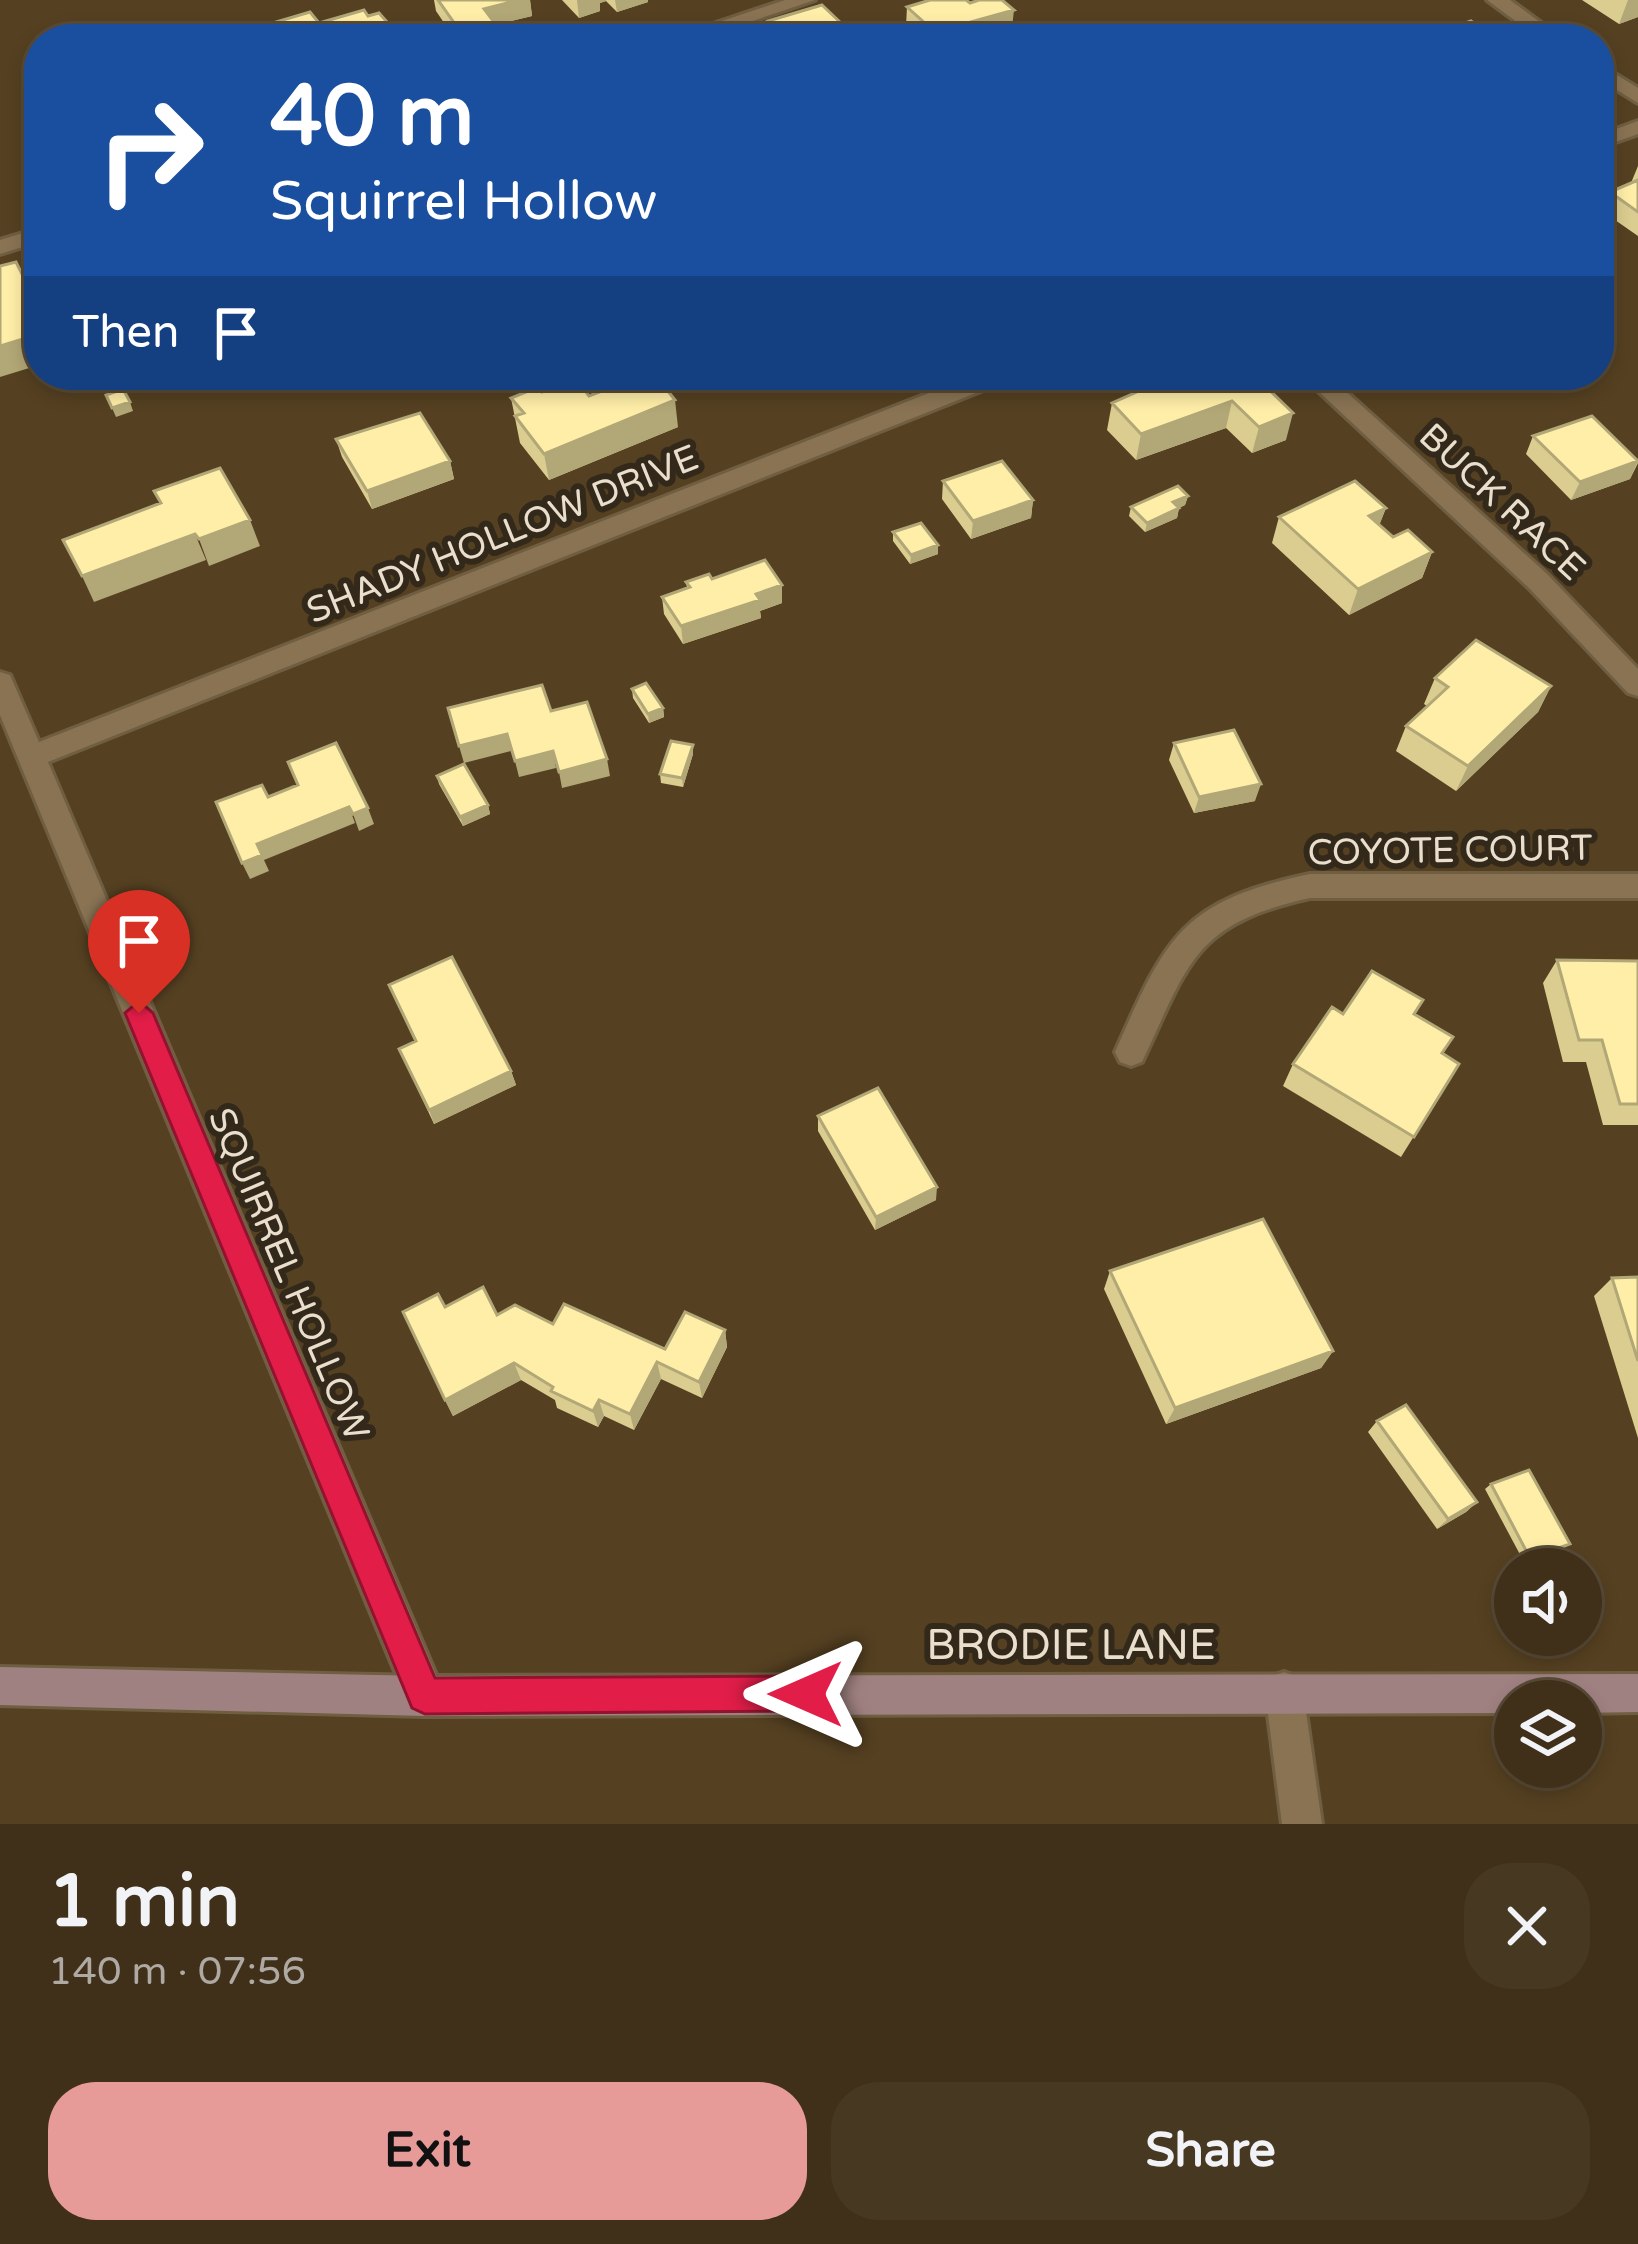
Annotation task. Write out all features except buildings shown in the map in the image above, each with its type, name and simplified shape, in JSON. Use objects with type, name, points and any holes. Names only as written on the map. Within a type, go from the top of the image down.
[{"type":"main road","name":"BRODIE LANE","points":[[0,1686],[425,1696],[1638,1693]]},
{"type":"street","points":[[727,24],[806,0]]},
{"type":"street","points":[[1497,0],[1531,24]]},
{"type":"street","name":"SHADY HOLLOW DRIVE","points":[[32,757],[960,390]]},
{"type":"street","name":"BUCK RACE","points":[[1329,390],[1538,581],[1638,686]]},
{"type":"street","name":"SQUIRREL HOLLOW","points":[[0,682],[425,1696]]},
{"type":"street","name":"COYOTE COURT","points":[[1131,1052],[1170,964],[1197,929],[1225,908],[1265,894],[1310,886],[1638,886]]},
{"type":"street","points":[[1284,1691],[1302,1824]]},
{"type":"route","points":[[139,1013],[425,1696],[806,1694]]}]
